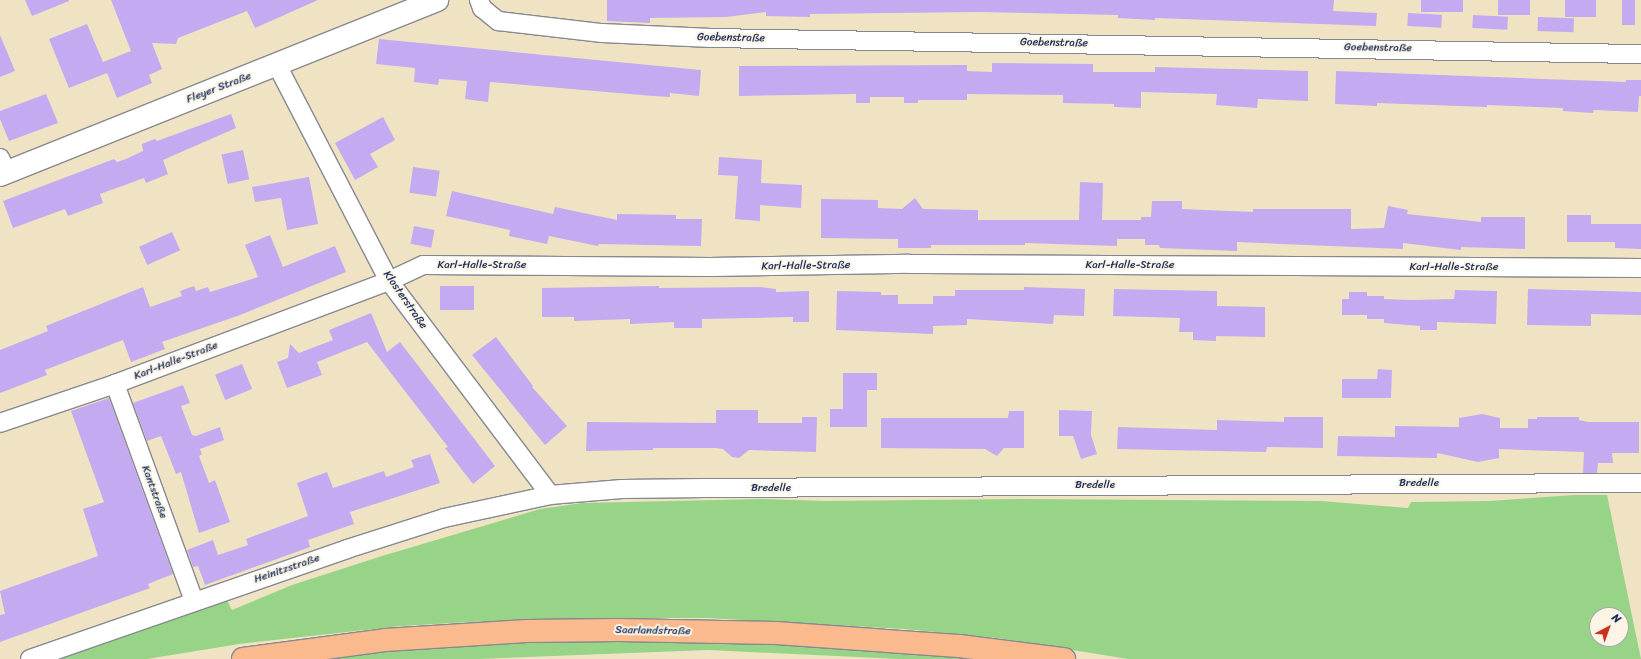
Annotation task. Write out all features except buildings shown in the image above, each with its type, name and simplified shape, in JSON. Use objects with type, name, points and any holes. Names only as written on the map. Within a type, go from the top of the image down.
[{"type":"highway","name":"Saarlandstraße","points":[[243,659],[385,640],[527,631],[619,630],[776,633],[959,646],[1064,659]]},
{"type":"street","name":"Fleyer Straße","points":[[2,169],[277,65],[437,0]]},
{"type":"street","name":"Goebenstraße","points":[[479,0],[482,8],[498,21],[602,34],[711,38],[1641,54]]},
{"type":"street","name":"Klosterstraße","points":[[277,65],[389,281],[550,496]]},
{"type":"street","name":"Karl-Halle-Straße","points":[[0,423],[115,384],[389,281],[423,265],[710,267],[925,264],[1641,268]]},
{"type":"street","name":"Kantstraße","points":[[115,384],[194,601]]},
{"type":"street","name":"Bredelle","points":[[550,496],[622,490],[721,488],[1641,483]]},
{"type":"street","name":"Heinitzstraße","points":[[30,659],[194,601],[444,518],[550,496]]},
{"type":"green space","points":[[1574,495],[1607,495],[1641,659],[1128,659],[997,638],[904,629],[707,618],[646,618],[469,622],[401,626],[239,644],[147,659],[61,659],[227,600],[232,610],[292,585],[382,556],[540,509],[582,503],[761,499],[826,501],[1022,499],[1321,501],[1408,508],[1411,502],[1489,501]]},
{"type":"green space","points":[[609,639],[860,646],[1001,659],[899,659],[708,650],[478,659],[300,659],[398,649]]}]
